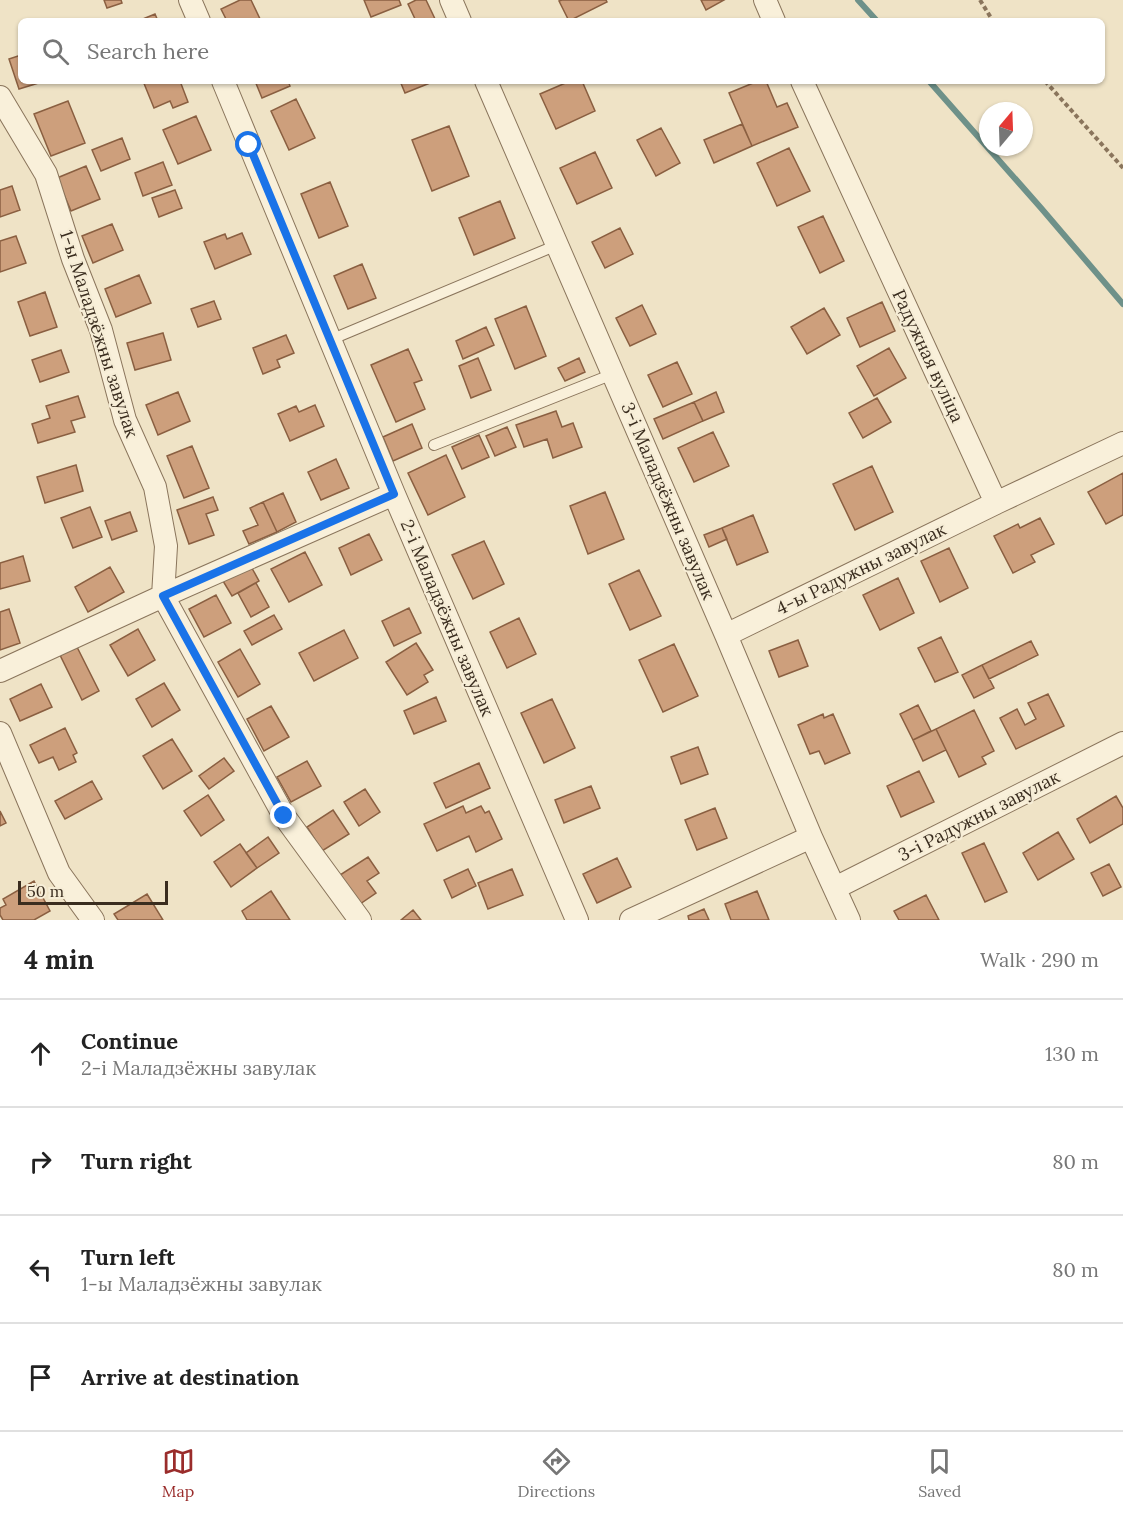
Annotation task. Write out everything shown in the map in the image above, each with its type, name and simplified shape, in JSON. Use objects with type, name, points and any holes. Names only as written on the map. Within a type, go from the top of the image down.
[{"type":"street","points":[[190,0],[198,18]]},
{"type":"street","points":[[451,0],[459,18]]},
{"type":"street","points":[[765,0],[773,18]]},
{"type":"street","name":"2-і Маладзёжны завулак","points":[[224,84],[394,494],[578,920]]},
{"type":"street","name":"3-і Маладзёжны завулак","points":[[487,84],[811,837],[849,920]]},
{"type":"street","name":"Радужная вуліца","points":[[803,84],[996,503]]},
{"type":"street","name":"1-ы Маладзёжны завулак","points":[[0,97],[46,174],[73,258],[101,330],[125,420],[155,487],[166,546],[163,596]]},
{"type":"street","points":[[996,503],[1123,443]]},
{"type":"street","points":[[0,671],[394,494]]},
{"type":"street","name":"4-ы Радужны завулак","points":[[726,635],[996,503]]},
{"type":"street","points":[[163,596],[284,816],[360,920]]},
{"type":"street","points":[[0,733],[59,873],[93,920]]},
{"type":"street","name":"3-і Радужны завулак","points":[[835,888],[1123,743]]},
{"type":"street","points":[[631,920],[811,837]]},
{"type":"lane","points":[[330,340],[557,245]]},
{"type":"lane","points":[[434,445],[613,374]]},
{"type":"path","points":[[980,0],[991,18]]},
{"type":"path","points":[[1048,84],[1123,168]]},
{"type":"building","points":[[104,0],[121,0],[122,3],[107,8]]},
{"type":"building","points":[[240,0],[251,0],[260,18],[226,18],[221,9]]},
{"type":"building","points":[[364,0],[399,0],[401,5],[371,17]]},
{"type":"building","points":[[416,0],[426,0],[435,18],[415,18],[408,4]]},
{"type":"building","points":[[606,0],[607,2],[575,18],[568,18],[559,1]]},
{"type":"building","points":[[701,0],[724,0],[706,10]]},
{"type":"building","points":[[155,14],[157,18],[145,18]]},
{"type":"building","points":[[18,56],[18,84],[35,84],[19,89],[9,59]]},
{"type":"building","points":[[144,84],[181,84],[188,102],[173,108],[170,101],[154,108]]},
{"type":"building","points":[[256,84],[289,84],[290,86],[262,98]]},
{"type":"building","points":[[401,84],[428,84],[405,93]]},
{"type":"building","points":[[563,84],[583,84],[595,111],[556,129],[540,94]]},
{"type":"building","points":[[751,84],[767,84],[777,107],[787,103],[798,127],[752,146],[729,93]]},
{"type":"building","points":[[296,99],[315,138],[289,150],[271,111]]},
{"type":"building","points":[[68,101],[85,143],[51,156],[34,114]]},
{"type":"building","points":[[196,116],[211,150],[178,164],[163,130]]},
{"type":"building","points":[[742,124],[752,146],[714,163],[704,140]]},
{"type":"building","points":[[449,126],[469,176],[432,191],[412,140]]},
{"type":"building","points":[[661,128],[680,163],[656,176],[637,140]]},
{"type":"building","points":[[122,138],[130,159],[101,171],[92,150]]},
{"type":"building","points":[[789,148],[810,191],[777,206],[757,163]]},
{"type":"building","points":[[595,152],[612,188],[577,204],[560,168]]},
{"type":"building","points":[[163,162],[172,185],[143,196],[135,173]]},
{"type":"building","points":[[86,166],[100,199],[71,211],[57,178]]},
{"type":"building","points":[[330,182],[348,226],[319,238],[301,194]]},
{"type":"building","points":[[12,186],[20,210],[0,217],[0,190]]},
{"type":"building","points":[[175,190],[182,208],[159,217],[152,198]]},
{"type":"building","points":[[500,201],[515,238],[474,255],[459,218]]},
{"type":"building","points":[[823,216],[844,261],[820,273],[798,227]]},
{"type":"building","points":[[112,224],[123,250],[93,263],[82,236]]},
{"type":"building","points":[[620,228],[633,254],[605,268],[592,242]]},
{"type":"building","points":[[242,233],[251,254],[215,269],[204,242],[225,234],[227,239]]},
{"type":"building","points":[[16,236],[26,263],[0,272],[0,241]]},
{"type":"building","points":[[362,264],[376,298],[348,309],[334,276]]},
{"type":"building","points":[[139,275],[151,303],[116,317],[105,289]]},
{"type":"building","points":[[45,292],[57,327],[30,336],[18,302]]},
{"type":"building","points":[[214,301],[221,319],[198,327],[191,309]]},
{"type":"building","points":[[882,302],[895,331],[860,347],[847,318]]},
{"type":"building","points":[[642,305],[656,334],[630,346],[616,318]]},
{"type":"building","points":[[526,306],[546,356],[515,369],[495,319]]},
{"type":"building","points":[[824,308],[840,335],[807,354],[791,327]]},
{"type":"building","points":[[486,327],[494,345],[463,359],[456,341]]},
{"type":"building","points":[[163,333],[171,360],[135,370],[127,343]]},
{"type":"building","points":[[286,335],[294,353],[277,360],[280,367],[263,374],[253,348]]},
{"type":"building","points":[[889,348],[906,378],[874,396],[857,366]]},
{"type":"building","points":[[408,349],[422,380],[414,383],[425,409],[396,422],[371,365]]},
{"type":"building","points":[[61,350],[69,372],[40,382],[32,360]]},
{"type":"building","points":[[478,358],[491,390],[471,398],[459,366]]},
{"type":"building","points":[[579,358],[585,372],[565,381],[558,368]]},
{"type":"building","points":[[677,362],[692,394],[663,407],[648,375]]},
{"type":"building","points":[[178,392],[190,421],[158,435],[146,405]]},
{"type":"building","points":[[716,392],[724,412],[703,421],[694,402]]},
{"type":"building","points":[[78,396],[85,417],[71,421],[75,432],[38,443],[32,424],[50,418],[46,406]]},
{"type":"building","points":[[877,398],[891,422],[863,438],[849,413]]},
{"type":"building","points":[[694,402],[703,421],[663,439],[654,419]]},
{"type":"building","points":[[315,405],[324,426],[290,441],[278,414],[296,406],[299,412]]},
{"type":"building","points":[[556,411],[562,427],[573,423],[582,447],[553,458],[547,439],[524,447],[516,425]]},
{"type":"building","points":[[412,424],[422,448],[393,461],[383,437]]},
{"type":"building","points":[[507,427],[516,447],[495,456],[486,436]]},
{"type":"building","points":[[713,432],[729,466],[694,482],[678,448]]},
{"type":"building","points":[[479,435],[489,457],[462,469],[452,447]]},
{"type":"building","points":[[192,446],[209,488],[184,498],[167,456]]},
{"type":"building","points":[[446,455],[465,497],[428,515],[408,473]]},
{"type":"building","points":[[336,459],[349,488],[321,500],[308,472]]},
{"type":"building","points":[[76,465],[83,491],[45,503],[37,477]]},
{"type":"building","points":[[872,466],[893,512],[855,530],[833,484]]},
{"type":"building","points":[[1123,473],[1123,515],[1106,524],[1088,492]]},
{"type":"building","points":[[605,492],[624,539],[588,554],[570,506]]},
{"type":"building","points":[[283,493],[296,522],[277,532],[263,502]]},
{"type":"building","points":[[213,497],[218,510],[206,514],[214,535],[189,544],[177,510]]},
{"type":"building","points":[[263,502],[277,532],[249,544],[243,531],[258,525],[250,508]]},
{"type":"building","points":[[90,507],[102,537],[73,548],[61,518]]},
{"type":"building","points":[[130,512],[137,531],[112,540],[105,521]]},
{"type":"building","points":[[753,515],[768,552],[737,565],[722,528]]},
{"type":"building","points":[[1040,518],[1054,544],[1031,555],[1035,562],[1013,573],[994,536],[1018,524],[1020,528]]},
{"type":"building","points":[[722,528],[727,539],[709,547],[704,535]]},
{"type":"building","points":[[369,534],[382,560],[351,575],[339,548]]},
{"type":"building","points":[[484,541],[504,584],[473,599],[452,555]]},
{"type":"building","points":[[949,548],[968,588],[940,602],[921,561]]},
{"type":"building","points":[[305,552],[322,585],[289,602],[271,569]]},
{"type":"building","points":[[23,556],[30,581],[0,589],[0,563]]},
{"type":"building","points":[[248,561],[259,581],[232,596],[220,576]]},
{"type":"building","points":[[110,567],[124,592],[88,612],[75,587]]},
{"type":"building","points":[[639,570],[661,616],[630,630],[609,584]]},
{"type":"building","points":[[898,578],[914,613],[880,630],[863,595]]},
{"type":"building","points":[[256,583],[269,607],[251,617],[238,593]]},
{"type":"building","points":[[216,595],[231,623],[204,637],[189,609]]},
{"type":"building","points":[[409,608],[421,633],[394,646],[382,621]]},
{"type":"building","points":[[9,609],[20,643],[0,650],[0,612]]},
{"type":"building","points":[[274,615],[282,629],[252,645],[244,631]]},
{"type":"building","points":[[519,618],[536,654],[507,668],[490,632]]},
{"type":"building","points":[[138,629],[155,660],[128,676],[110,645]]},
{"type":"building","points":[[344,630],[358,658],[314,681],[299,653]]},
{"type":"building","points":[[941,637],[958,672],[935,682],[918,648]]},
{"type":"building","points":[[798,640],[808,666],[779,677],[769,651]]},
{"type":"building","points":[[1031,641],[1038,655],[989,679],[982,665]]},
{"type":"building","points":[[416,643],[433,670],[424,675],[428,682],[407,695],[386,662]]},
{"type":"building","points":[[674,644],[698,696],[663,712],[639,660]]},
{"type":"building","points":[[77,647],[99,691],[82,700],[60,655]]},
{"type":"building","points":[[240,649],[260,684],[238,697],[218,662]]},
{"type":"building","points":[[982,665],[994,688],[974,698],[962,675]]},
{"type":"building","points":[[164,683],[180,710],[152,727],[136,699]]},
{"type":"building","points":[[41,684],[52,707],[20,721],[10,699]]},
{"type":"building","points":[[1048,694],[1064,726],[1016,749],[1000,718],[1017,709],[1025,725],[1036,719],[1028,703]]},
{"type":"building","points":[[436,697],[446,721],[414,734],[404,711]]},
{"type":"building","points":[[552,699],[575,748],[544,763],[521,713]]},
{"type":"building","points":[[918,705],[931,731],[913,740],[900,714]]},
{"type":"building","points":[[271,706],[289,737],[264,751],[247,719]]},
{"type":"building","points":[[974,710],[994,751],[982,757],[986,764],[959,777],[936,729]]},
{"type":"building","points":[[823,714],[824,718],[833,714],[850,753],[825,764],[819,751],[810,754],[798,725]]},
{"type":"building","points":[[65,728],[77,753],[73,755],[76,762],[59,770],[53,757],[39,763],[30,745]]},
{"type":"building","points":[[936,729],[946,750],[923,761],[913,740]]},
{"type":"building","points":[[172,739],[192,771],[163,789],[143,756]]},
{"type":"building","points":[[698,747],[708,774],[681,784],[671,757]]},
{"type":"building","points":[[224,758],[234,771],[209,789],[199,776]]},
{"type":"building","points":[[307,761],[321,786],[291,802],[277,777]]},
{"type":"building","points":[[479,763],[490,788],[446,808],[434,783]]},
{"type":"building","points":[[919,771],[934,802],[901,817],[887,786]]},
{"type":"building","points":[[92,781],[102,799],[65,819],[55,801]]},
{"type":"building","points":[[591,786],[600,808],[564,823],[555,800]]},
{"type":"building","points":[[365,789],[380,812],[359,826],[344,802]]},
{"type":"building","points":[[208,795],[224,820],[201,836],[184,811]]},
{"type":"building","points":[[1116,796],[1123,808],[1123,824],[1090,843],[1077,819]]},
{"type":"building","points":[[463,806],[466,813],[481,806],[485,813],[489,811],[502,839],[476,852],[469,836],[437,851],[424,824]]},
{"type":"building","points":[[715,808],[727,838],[697,850],[685,820]]},
{"type":"building","points":[[333,810],[349,834],[322,851],[307,827]]},
{"type":"building","points":[[0,811],[6,823],[0,826]]},
{"type":"building","points":[[1058,832],[1074,859],[1038,880],[1023,853]]},
{"type":"building","points":[[268,837],[279,853],[257,868],[246,853]]},
{"type":"building","points":[[984,843],[1007,892],[985,902],[962,853]]},
{"type":"building","points":[[240,844],[257,868],[231,887],[214,862]]},
{"type":"building","points":[[368,857],[379,873],[367,881],[376,893],[360,904],[340,875]]},
{"type":"building","points":[[617,858],[631,887],[597,903],[583,874]]},
{"type":"building","points":[[1109,864],[1121,887],[1103,896],[1091,873]]},
{"type":"building","points":[[468,869],[476,886],[452,898],[444,880]]},
{"type":"building","points":[[512,869],[523,895],[488,909],[478,883]]},
{"type":"building","points":[[34,881],[50,911],[34,920],[3,920],[0,908],[6,905],[3,899]]},
{"type":"building","points":[[271,891],[290,920],[247,920],[242,911]]},
{"type":"building","points":[[757,891],[769,920],[731,920],[725,904]]},
{"type":"building","points":[[147,894],[163,920],[118,920],[114,914]]},
{"type":"building","points":[[926,895],[939,920],[899,920],[894,911]]},
{"type":"building","points":[[704,909],[709,920],[689,920],[688,916]]},
{"type":"building","points":[[413,910],[421,920],[401,920]]},
{"type":"waterway","points":[[858,0],[874,18]]},
{"type":"waterway","points":[[932,84],[1123,304]]},
{"type":"route","points":[[249,145],[394,494],[163,596],[284,816]]}]
